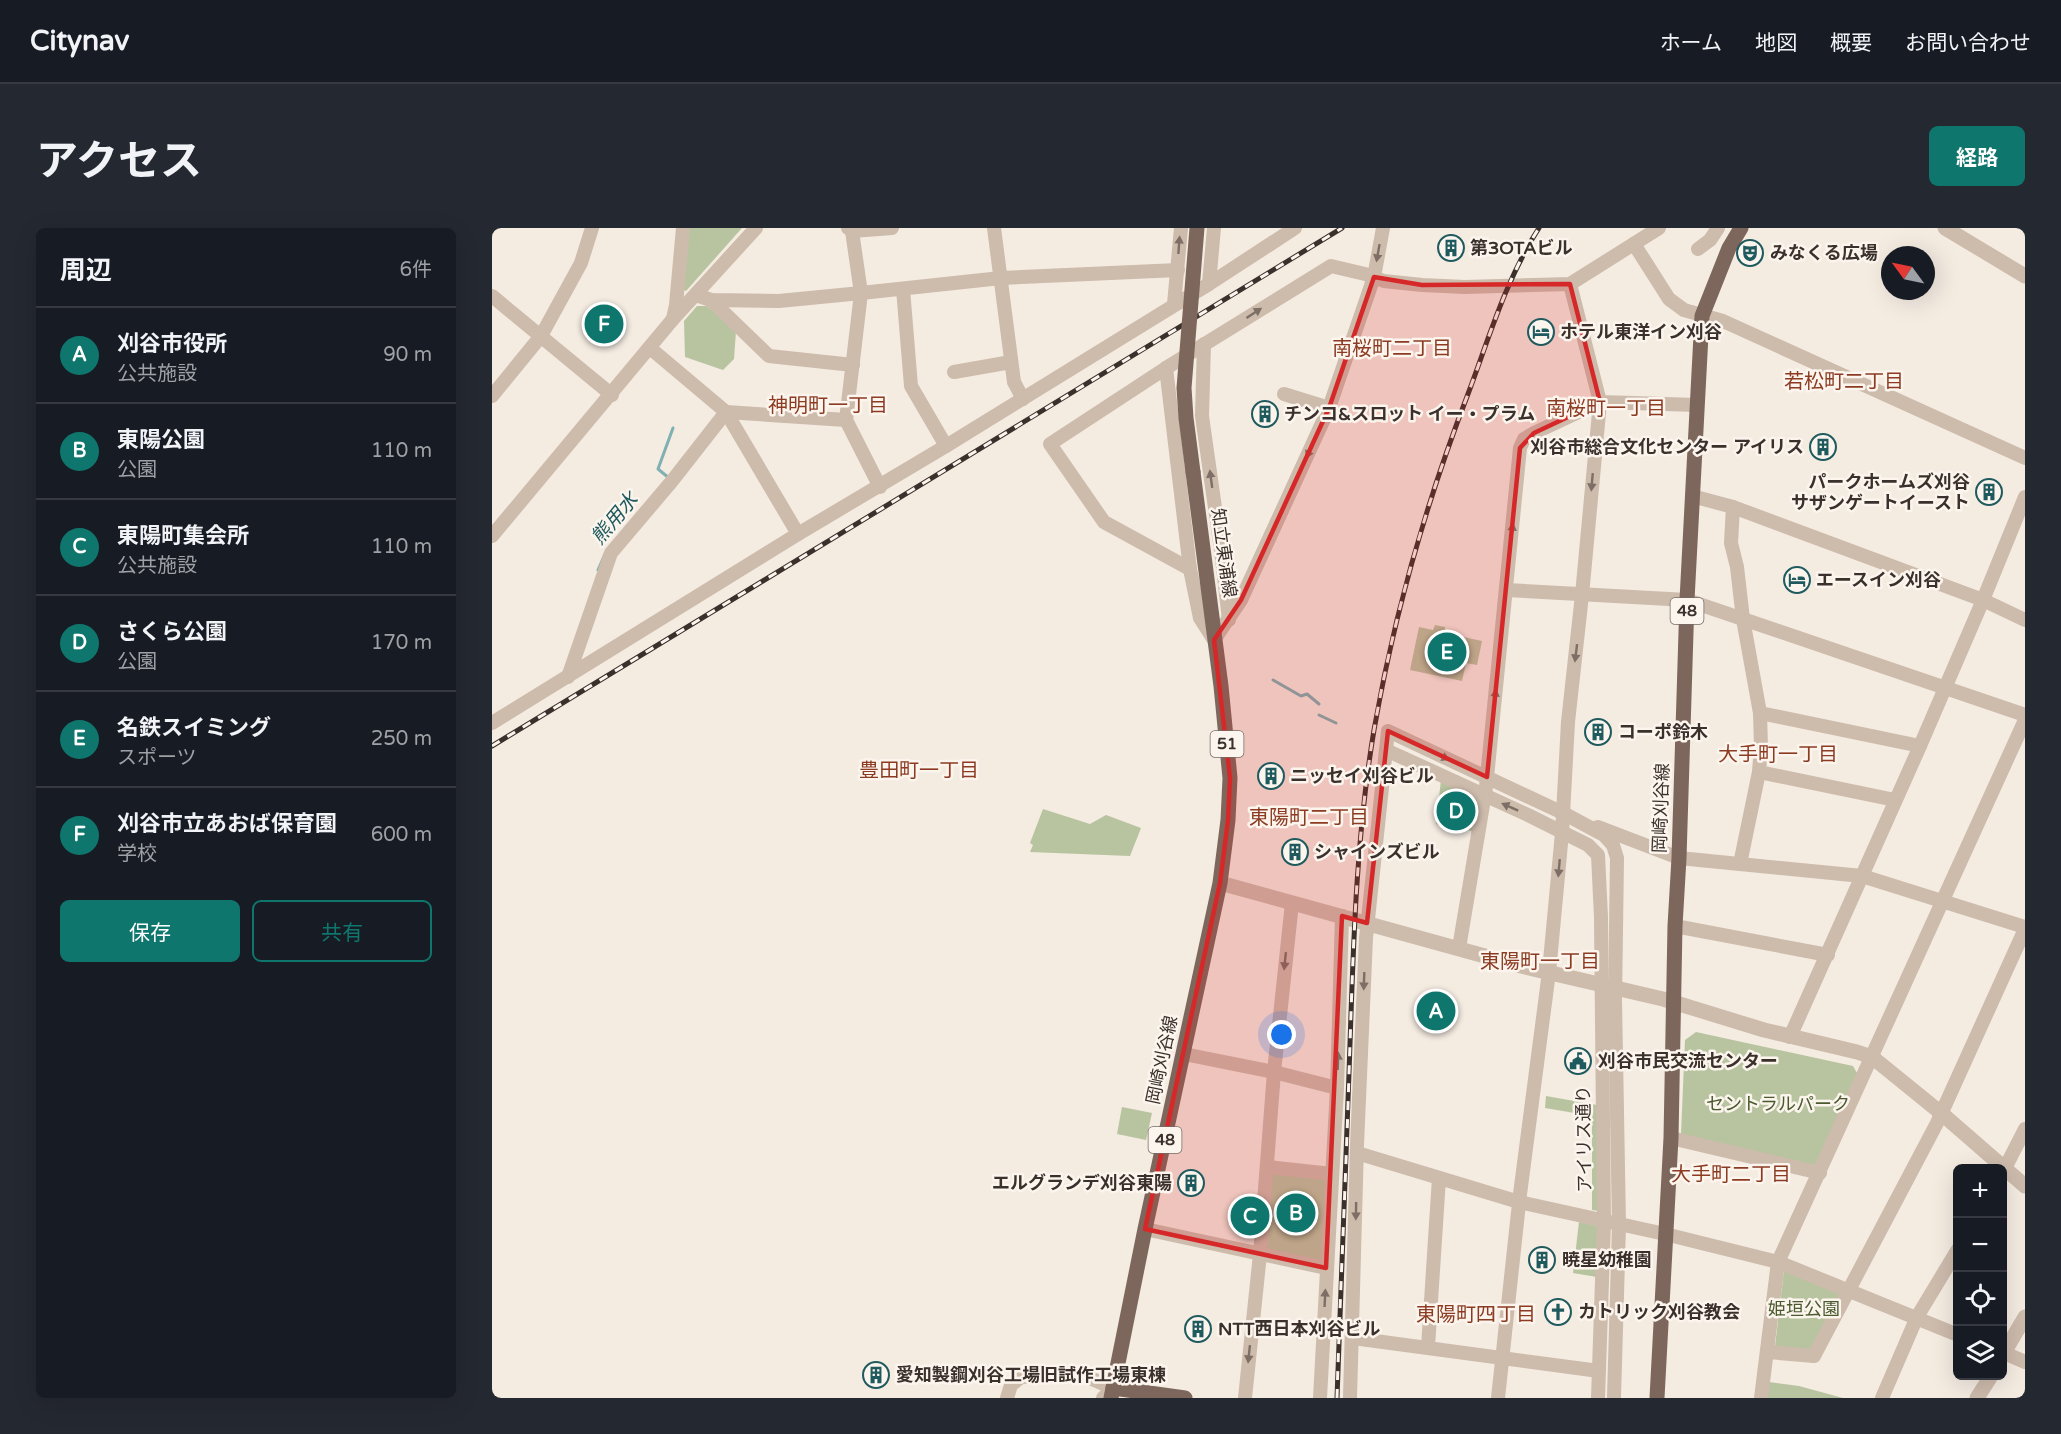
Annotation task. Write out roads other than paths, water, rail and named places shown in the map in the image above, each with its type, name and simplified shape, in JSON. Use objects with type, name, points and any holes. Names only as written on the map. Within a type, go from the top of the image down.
[{"type":"main road","name":"知立東浦線","points":[[1197,228],[1185,398],[1212,606],[1230,778],[1228,820],[1220,883]]},
{"type":"main road","name":"岡崎刈谷線","points":[[1657,1398],[1671,1138],[1674,926],[1679,858],[1687,600],[1702,316],[1729,248],[1741,228]]},
{"type":"main road","name":"岡崎刈谷線","points":[[1109,1395],[1220,883]]},
{"type":"main road","points":[[1109,1395],[1185,1398]]},
{"type":"street","points":[[492,396],[541,336],[581,263],[592,228]]},
{"type":"street","points":[[673,319],[683,228]]},
{"type":"street","points":[[492,536],[612,395],[673,319],[756,228]]},
{"type":"street","points":[[880,487],[846,420],[861,293],[850,230],[892,228]]},
{"type":"street","points":[[994,228],[1014,382],[1023,399]]},
{"type":"street","points":[[1174,304],[1181,228]]},
{"type":"street","points":[[1209,284],[1214,228]]},
{"type":"street","points":[[492,723],[798,534],[880,487],[1023,399],[1295,228]]},
{"type":"street","points":[[1166,368],[1190,568],[1200,618],[1214,639],[1241,600],[1329,408],[1374,277],[1383,228]]},
{"type":"street","points":[[1190,568],[1104,522],[1050,444],[1166,368],[1331,266],[1384,281],[1455,286],[1570,284],[1659,228]]},
{"type":"street","points":[[1708,228],[1696,246],[1710,240],[1718,228]]},
{"type":"street","points":[[1945,228],[2025,276]]},
{"type":"street","points":[[1634,244],[1669,299],[1684,310],[1723,321],[2025,458]]},
{"type":"street","points":[[696,295],[711,300],[779,301],[1000,278],[1178,270]]},
{"type":"street","points":[[1498,1398],[1519,1202],[1549,972],[1562,833],[1568,722],[1600,402],[1570,284]]},
{"type":"street","points":[[903,289],[911,386],[946,446]]},
{"type":"street","points":[[492,296],[612,395]]},
{"type":"street","points":[[711,300],[769,356],[853,365]]},
{"type":"street","points":[[1204,344],[1202,416],[1221,550],[1228,620]]},
{"type":"street","points":[[650,348],[726,412],[798,534]]},
{"type":"street","points":[[954,372],[1011,362]]},
{"type":"street","points":[[1284,394],[1329,408]]},
{"type":"street","points":[[1459,948],[1487,777],[1520,448],[1524,439],[1600,402],[1697,405]]},
{"type":"street","points":[[726,412],[846,420]]},
{"type":"street","points":[[568,677],[611,553],[726,412]]},
{"type":"street","points":[[1692,496],[1733,507],[1983,600],[2025,620]]},
{"type":"street","points":[[1790,1037],[2021,518],[2025,497]]},
{"type":"street","points":[[1733,507],[1731,543],[1737,567],[1743,619],[1760,714],[1761,747],[1759,771],[1740,864]]},
{"type":"street","points":[[1506,590],[1687,600],[2025,715]]},
{"type":"street","points":[[1760,714],[1920,746]]},
{"type":"street","points":[[1761,1398],[1778,1262],[2025,720]]},
{"type":"street","points":[[1350,1398],[1367,923],[1388,731],[1563,813],[1604,835],[1613,845],[1617,858],[1619,1225],[1614,1398]]},
{"type":"street","points":[[1386,750],[1562,833]]},
{"type":"street","points":[[1759,771],[1895,800]]},
{"type":"street","points":[[1563,813],[1679,858],[1862,876],[2025,928],[1941,1113],[1814,1356],[1767,1352]]},
{"type":"street","name":"アイリス通り","points":[[1562,833],[1588,845],[1598,855],[1604,1221],[1598,1398]]},
{"type":"street","points":[[1220,883],[1549,972],[1673,1002],[1790,1037],[1872,1057],[1941,1113],[1995,1164]]},
{"type":"street","points":[[1245,1398],[1260,1254],[1274,1072],[1292,903]]},
{"type":"street","points":[[1320,1398],[1337,1088],[1342,916]]},
{"type":"street","points":[[1674,926],[1827,955]]},
{"type":"street","points":[[1184,1054],[1274,1072],[1337,1088]]},
{"type":"street","points":[[2007,1166],[2025,1129]]},
{"type":"street","points":[[1671,1138],[1820,1173]]},
{"type":"street","points":[[1357,1153],[1519,1202],[1778,1262],[1953,1333]]},
{"type":"street","points":[[1267,1167],[1332,1174]]},
{"type":"street","points":[[2007,1174],[2025,1186]]},
{"type":"street","points":[[1428,1347],[1439,1178]]},
{"type":"street","points":[[1145,1229],[1326,1268]]},
{"type":"street","points":[[1882,1398],[1917,1317],[1953,1257]]},
{"type":"street","points":[[2007,1347],[2025,1317]]},
{"type":"street","points":[[1353,1338],[1502,1356],[1599,1371]]},
{"type":"street","points":[[2007,1355],[2025,1362]]},
{"type":"street","points":[[1007,1398],[1011,1385],[1020,1377],[1074,1374],[1083,1376],[1109,1395]]},
{"type":"street","points":[[1977,1398],[1988,1380]]},
{"type":"waterway","name":"熊用水","points":[[669,478],[658,469],[673,428]]},
{"type":"waterway","name":"熊用水","points":[[598,570],[605,554]]},
{"type":"waterway","points":[[1273,680],[1301,696],[1307,694],[1319,704]]},
{"type":"waterway","points":[[1319,715],[1336,723]]},
{"type":"railway","points":[[492,746],[1342,228]]},
{"type":"railway","points":[[1337,1398],[1356,901],[1363,815],[1374,730],[1401,602],[1438,476],[1499,309],[1527,247],[1539,228]]},
{"type":"place","name":"第3OTAビル","points":[[1451,248]]},
{"type":"place","name":"みなくる広場","points":[[1750,253]]},
{"type":"place","name":"刈谷市立あおば保育園","points":[[604,324]]},
{"type":"place","name":"ホテル東洋イン刈谷","points":[[1541,332]]},
{"type":"place","name":"チンコ&スロット イー・プラム","points":[[1265,414]]},
{"type":"place","name":"刈谷市総合文化センター アイリス","points":[[1823,447]]},
{"type":"place","name":"パークホームズ刈谷 サザンゲートイースト","points":[[1989,492]]},
{"type":"place","name":"エースイン刈谷","points":[[1797,580]]},
{"type":"place","name":"名鉄スイミング","points":[[1447,652]]},
{"type":"place","name":"コーポ鈴木","points":[[1598,732]]},
{"type":"place","name":"ニッセイ刈谷ビル","points":[[1271,776]]},
{"type":"place","name":"さくら公園","points":[[1456,811]]},
{"type":"place","name":"シャインズビル","points":[[1295,852]]},
{"type":"place","name":"刈谷市役所","points":[[1436,1011]]},
{"type":"place","name":"刈谷市民交流センター","points":[[1578,1061]]},
{"type":"place","name":"エルグランデ刈谷東陽","points":[[1191,1183]]},
{"type":"place","name":"東陽公園","points":[[1296,1213]]},
{"type":"place","name":"東陽町集会所","points":[[1250,1216]]},
{"type":"place","name":"暁星幼稚園","points":[[1542,1260]]},
{"type":"place","name":"カトリック刈谷教会","points":[[1558,1312]]},
{"type":"place","name":"NTT西日本刈谷ビル","points":[[1198,1329]]},
{"type":"place","name":"愛知製鋼刈谷工場旧試作工場東棟","points":[[876,1375]]},
{"type":"district","name":"南桜町二丁目","points":[[1392,349]]},
{"type":"district","name":"若松町二丁目","points":[[1844,382]]},
{"type":"district","name":"神明町一丁目","points":[[828,406]]},
{"type":"district","name":"南桜町一丁目","points":[[1606,409]]},
{"type":"district","name":"大手町一丁目","points":[[1778,755]]},
{"type":"district","name":"豊田町一丁目","points":[[919,771]]},
{"type":"district","name":"東陽町二丁目","points":[[1309,818]]},
{"type":"district","name":"東陽町一丁目","points":[[1540,962]]},
{"type":"district","name":"大手町二丁目","points":[[1731,1175]]},
{"type":"district","name":"東陽町四丁目","points":[[1476,1315]]},
{"type":"park label","name":"セントラルパーク","points":[[1778,1104]]},
{"type":"park label","name":"姫垣公園","points":[[1804,1309]]}]
